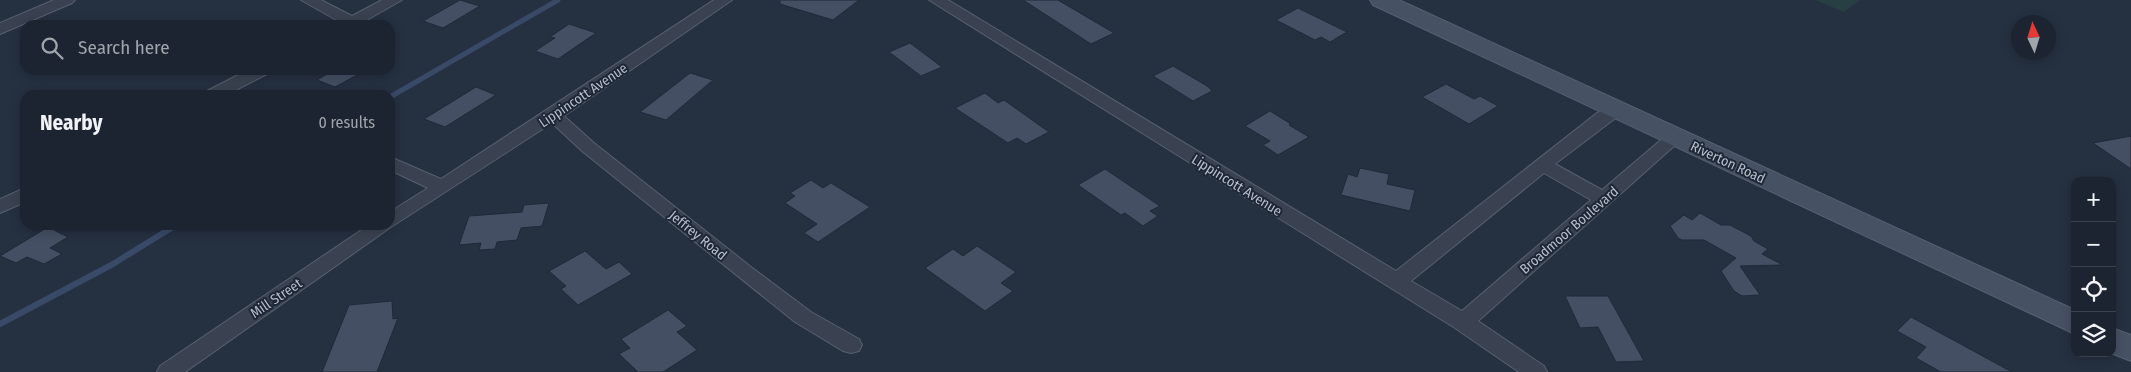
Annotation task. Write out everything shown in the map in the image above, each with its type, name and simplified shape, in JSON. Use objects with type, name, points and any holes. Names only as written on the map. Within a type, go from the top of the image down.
[{"type":"main road","name":"Riverton Road","points":[[1382,0],[1674,138],[2071,321]]},
{"type":"main road","points":[[2116,342],[2131,349]]},
{"type":"street","points":[[21,20],[67,0]]},
{"type":"street","points":[[309,0],[344,20]]},
{"type":"street","points":[[355,20],[394,0]]},
{"type":"street","name":"Lippincott Avenue","points":[[440,186],[553,115],[724,0]]},
{"type":"street","name":"Lippincott Avenue","points":[[937,0],[1463,322],[1536,372]]},
{"type":"street","points":[[0,29],[20,20]]},
{"type":"street","points":[[223,90],[252,75]]},
{"type":"street","points":[[229,87],[235,90]]},
{"type":"street","points":[[1396,282],[1603,117],[1616,110]]},
{"type":"street","name":"Jeffrey Road","points":[[553,115],[588,147],[744,272],[803,317],[851,345]]},
{"type":"street","name":"Broadmoor Boulevard","points":[[1463,322],[1674,138]]},
{"type":"street","points":[[395,165],[440,186]]},
{"type":"street","points":[[1543,165],[1603,199]]},
{"type":"street","points":[[395,218],[440,186]]},
{"type":"street","points":[[0,207],[20,197]]},
{"type":"street","name":"Mill Street","points":[[168,372],[377,230]]},
{"type":"green space","points":[[1815,0],[1860,0],[1844,12]]},
{"type":"building","points":[[460,0],[480,6],[443,28],[423,21]]},
{"type":"building","points":[[780,0],[859,0],[833,20],[780,4]]},
{"type":"building","points":[[1023,0],[1058,0],[1114,33],[1091,44]]},
{"type":"building","points":[[1298,8],[1347,32],[1330,42],[1321,37],[1315,40],[1276,20]]},
{"type":"building","points":[[569,24],[596,33],[558,59],[535,51],[555,38],[550,37]]},
{"type":"building","points":[[910,43],[942,67],[921,76],[889,52]]},
{"type":"building","points":[[1173,66],[1207,86],[1212,91],[1193,101],[1153,76]]},
{"type":"building","points":[[690,73],[713,80],[666,120],[640,112]]},
{"type":"building","points":[[326,75],[357,75],[335,87],[317,80]]},
{"type":"building","points":[[1446,84],[1474,99],[1480,96],[1498,106],[1469,124],[1422,97]]},
{"type":"building","points":[[476,87],[496,95],[445,127],[424,119]]},
{"type":"building","points":[[985,93],[998,103],[1004,100],[1049,132],[1026,144],[1017,138],[1008,143],[955,108]]},
{"type":"building","points":[[1270,111],[1309,137],[1278,155],[1263,145],[1270,141],[1245,126]]},
{"type":"building","points":[[2131,136],[2131,169],[2093,143]]},
{"type":"building","points":[[1360,168],[1389,174],[1387,184],[1415,190],[1410,211],[1341,195],[1348,174],[1357,177]]},
{"type":"building","points":[[1105,169],[1160,206],[1150,211],[1158,216],[1143,226],[1125,213],[1121,215],[1078,185]]},
{"type":"building","points":[[811,180],[823,188],[831,183],[870,207],[818,242],[804,233],[817,224],[785,203],[795,196],[790,193]]},
{"type":"building","points":[[549,203],[542,226],[521,228],[517,240],[497,242],[495,249],[479,250],[481,243],[459,245],[469,216],[522,212],[524,205]]},
{"type":"building","points":[[1700,213],[1721,225],[1730,225],[1751,236],[1754,241],[1768,249],[1762,254],[1783,265],[1740,266],[1760,295],[1742,296],[1734,291],[1721,271],[1736,258],[1704,240],[1682,240],[1678,238],[1670,226],[1684,215],[1692,220]]},
{"type":"building","points":[[43,230],[54,230],[68,237],[50,248],[62,254],[44,264],[27,257],[16,263],[0,256]]},
{"type":"building","points":[[977,246],[1016,272],[1001,283],[1013,291],[985,311],[925,268],[953,249],[963,256]]},
{"type":"building","points":[[585,251],[606,269],[619,262],[632,274],[578,305],[561,289],[566,286],[549,271]]},
{"type":"building","points":[[1565,296],[1608,296],[1644,361],[1616,362],[1598,327],[1580,328]]},
{"type":"building","points":[[392,301],[393,319],[398,318],[377,372],[322,372],[349,305]]},
{"type":"building","points":[[668,310],[687,326],[677,332],[697,350],[663,372],[638,372],[619,354],[630,348],[621,339]]},
{"type":"building","points":[[1911,317],[2012,372],[1941,372],[1916,358],[1926,347],[1897,331]]},
{"type":"waterway","points":[[395,94],[558,0]]},
{"type":"waterway","points":[[0,324],[113,264],[168,230]]}]
